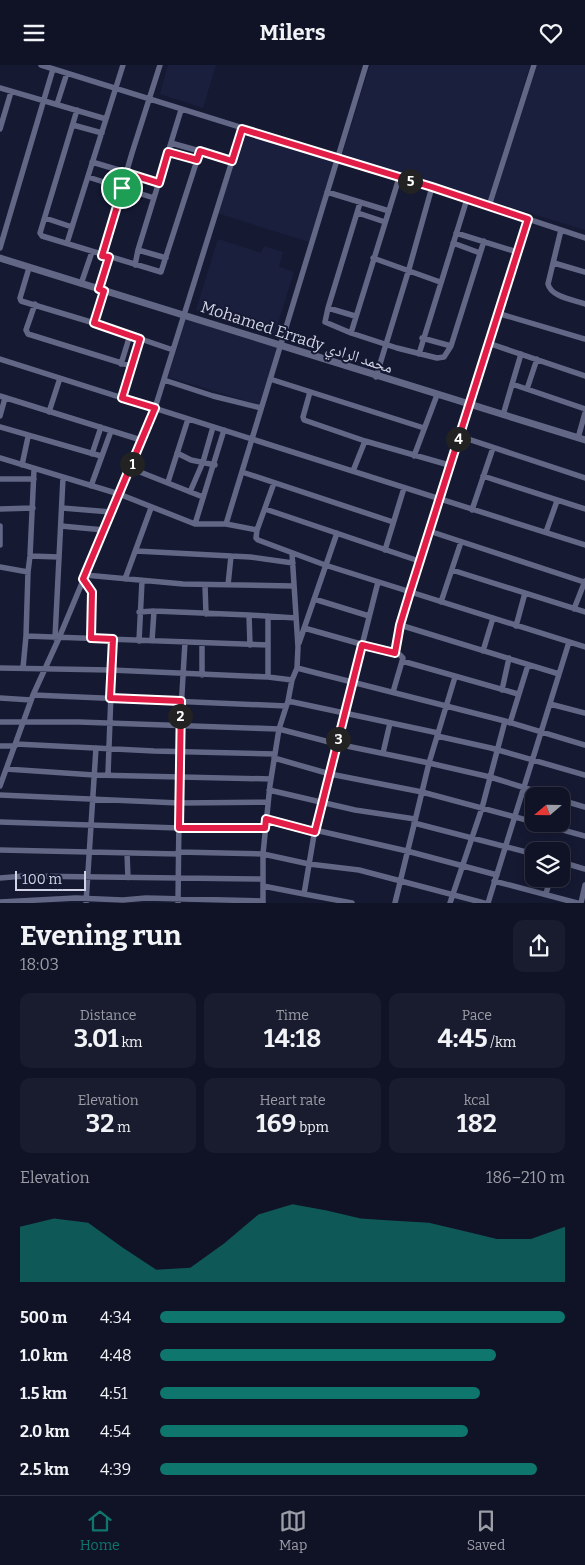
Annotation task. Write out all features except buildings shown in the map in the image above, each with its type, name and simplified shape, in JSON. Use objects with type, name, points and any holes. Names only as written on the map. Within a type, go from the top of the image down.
[{"type":"street","points":[[41,65],[337,159],[432,187],[585,238]]},
{"type":"street","points":[[67,243],[124,65]]},
{"type":"street","points":[[102,256],[160,65]]},
{"type":"street","points":[[226,524],[366,65]]},
{"type":"street","points":[[489,206],[534,65]]},
{"type":"street","points":[[0,248],[43,101],[49,67]]},
{"type":"street","points":[[57,104],[66,73]]},
{"type":"street","points":[[0,88],[106,119]]},
{"type":"street","points":[[0,129],[11,92]]},
{"type":"street","points":[[77,110],[40,235],[102,256],[161,272],[200,151]]},
{"type":"street","points":[[135,265],[182,110]]},
{"type":"street","points":[[73,125],[102,133]]},
{"type":"street","points":[[0,786],[32,698],[155,408],[242,129]]},
{"type":"street","points":[[171,143],[232,161]]},
{"type":"street","points":[[168,152],[197,160]]},
{"type":"street","points":[[92,162],[159,183]]},
{"type":"street","points":[[88,177],[154,198]]},
{"type":"street","points":[[351,333],[399,178]]},
{"type":"street","points":[[376,377],[432,187]]},
{"type":"street","points":[[327,192],[388,211]]},
{"type":"street","points":[[418,354],[467,199]]},
{"type":"street","points":[[360,203],[328,308],[326,323],[418,354],[441,359],[451,346],[484,241]]},
{"type":"street","points":[[358,213],[385,222]]},
{"type":"street","points":[[45,218],[72,227]]},
{"type":"street","points":[[395,653],[400,625],[419,561],[528,219]]},
{"type":"street","points":[[561,230],[548,287],[554,293],[585,304]]},
{"type":"street","points":[[456,233],[517,251]]},
{"type":"street","points":[[452,243],[480,253]]},
{"type":"street","points":[[138,250],[166,259]]},
{"type":"street","points":[[81,284],[92,252]]},
{"type":"street","points":[[94,323],[109,257]]},
{"type":"street","points":[[374,258],[409,269],[440,282]]},
{"type":"street","name":"Mohamed Errady محمد الرادي","points":[[0,259],[280,345],[376,377],[582,439]]},
{"type":"street","points":[[554,263],[585,272]]},
{"type":"street","points":[[29,268],[20,299],[173,349]]},
{"type":"street","points":[[35,304],[26,330],[28,334],[131,366]]},
{"type":"street","points":[[328,308],[355,316]]},
{"type":"street","points":[[497,313],[585,339]]},
{"type":"street","points":[[121,364],[130,335]]},
{"type":"street","points":[[422,338],[451,346]]},
{"type":"street","points":[[122,398],[140,339]]},
{"type":"street","points":[[488,343],[585,374]]},
{"type":"street","points":[[503,415],[521,354]]},
{"type":"street","points":[[0,359],[585,545]]},
{"type":"street","points":[[527,389],[537,359]]},
{"type":"street","points":[[49,412],[60,378]]},
{"type":"street","points":[[270,379],[424,428]]},
{"type":"street","points":[[164,380],[213,396],[261,408]]},
{"type":"street","points":[[512,384],[585,409]]},
{"type":"street","points":[[310,392],[303,417],[304,420],[364,441],[449,465]]},
{"type":"street","points":[[414,456],[437,395]]},
{"type":"street","points":[[0,416],[3,397],[141,440]]},
{"type":"street","points":[[582,439],[585,413]]},
{"type":"street","points":[[168,482],[188,419]]},
{"type":"street","points":[[0,427],[28,437],[101,457]]},
{"type":"street","points":[[92,454],[101,427]]},
{"type":"street","points":[[190,492],[203,462],[213,427]]},
{"type":"street","points":[[195,524],[215,465],[224,430]]},
{"type":"street","points":[[91,486],[111,431]]},
{"type":"street","points":[[459,436],[493,449],[585,478]]},
{"type":"street","points":[[22,465],[28,437]]},
{"type":"street","points":[[353,471],[364,441]]},
{"type":"street","points":[[472,510],[493,449]]},
{"type":"street","points":[[177,453],[191,460],[215,465]]},
{"type":"street","points":[[0,458],[34,470],[119,494],[195,524],[226,524],[257,530]]},
{"type":"street","points":[[130,468],[203,497]]},
{"type":"street","points":[[23,668],[34,470]]},
{"type":"street","points":[[242,472],[393,521]]},
{"type":"street","points":[[483,476],[585,509]]},
{"type":"street","points":[[57,638],[63,478]]},
{"type":"street","points":[[0,479],[34,479]]},
{"type":"street","points":[[274,483],[257,530],[257,539],[326,565],[585,647]]},
{"type":"street","points":[[385,550],[404,488]]},
{"type":"street","points":[[546,532],[557,501]]},
{"type":"street","points":[[125,579],[151,507]]},
{"type":"street","points":[[0,509],[33,508]]},
{"type":"street","points":[[62,508],[111,512]]},
{"type":"street","points":[[265,509],[419,561]]},
{"type":"street","points":[[0,526],[0,545]]},
{"type":"street","points":[[62,526],[104,530]]},
{"type":"street","points":[[429,531],[585,581],[574,609]]},
{"type":"street","points":[[298,647],[337,533]]},
{"type":"street","points":[[441,602],[461,541]]},
{"type":"street","points":[[136,551],[231,556],[293,563]]},
{"type":"street","points":[[0,902],[123,900],[263,902],[263,854],[269,790],[279,729],[297,668],[298,647],[292,553]]},
{"type":"street","points":[[30,556],[59,557]]},
{"type":"street","points":[[228,585],[231,556]]},
{"type":"street","points":[[0,567],[28,571]]},
{"type":"street","points":[[452,569],[585,612]]},
{"type":"street","points":[[84,577],[206,585],[293,586]]},
{"type":"street","points":[[84,577],[92,592],[91,638]]},
{"type":"street","points":[[139,641],[142,581]]},
{"type":"street","points":[[304,894],[315,831],[378,582]]},
{"type":"street","points":[[206,585],[206,613]]},
{"type":"street","points":[[516,626],[525,593]]},
{"type":"street","points":[[314,599],[369,616]]},
{"type":"street","points":[[152,641],[154,611]]},
{"type":"street","points":[[140,612],[206,613],[296,618]]},
{"type":"street","points":[[249,615],[250,645]]},
{"type":"street","points":[[268,616],[268,677]]},
{"type":"street","points":[[483,651],[493,618]]},
{"type":"street","points":[[400,625],[559,674]]},
{"type":"street","points":[[304,628],[402,656],[392,692]]},
{"type":"street","points":[[26,636],[268,645]]},
{"type":"street","points":[[108,774],[113,639]]},
{"type":"street","points":[[178,901],[180,727],[185,642]]},
{"type":"street","points":[[202,643],[202,675]]},
{"type":"street","points":[[0,850],[263,854],[309,864],[359,870],[486,903],[497,875],[569,643]]},
{"type":"street","points":[[502,690],[509,659]]},
{"type":"street","points":[[402,661],[518,694]]},
{"type":"street","points":[[450,903],[482,808],[497,749],[528,665]]},
{"type":"street","points":[[0,668],[111,670],[268,677],[292,680]]},
{"type":"street","points":[[297,668],[508,722],[585,745]]},
{"type":"street","points":[[395,903],[429,763],[454,677]]},
{"type":"street","points":[[0,698],[110,698],[287,703],[390,723],[497,749],[585,775]]},
{"type":"street","points":[[550,704],[585,712]]},
{"type":"street","points":[[0,722],[279,729],[337,744],[490,777],[525,787]]},
{"type":"street","points":[[383,753],[390,723]]},
{"type":"street","points":[[0,747],[16,745],[109,748],[275,756],[330,774],[422,792],[525,820]]},
{"type":"street","points":[[86,900],[96,748]]},
{"type":"street","points":[[4,772],[271,779]]},
{"type":"street","points":[[269,790],[323,803],[415,821],[525,851]]},
{"type":"street","points":[[0,795],[92,801],[179,803],[268,802]]},
{"type":"street","points":[[570,803],[585,807]]},
{"type":"street","points":[[266,819],[407,851],[497,875]]},
{"type":"street","points":[[0,822],[179,828],[265,828]]},
{"type":"street","points":[[570,832],[585,836]]},
{"type":"street","points":[[127,853],[128,878]]},
{"type":"street","points":[[570,865],[585,869]]},
{"type":"street","points":[[0,878],[24,876],[178,878],[263,882],[327,900],[352,903]]},
{"type":"street","points":[[494,881],[577,903]]},
{"type":"street","points":[[581,903],[585,885]]},
{"type":"street","points":[[546,894],[548,887]]},
{"type":"shaded area","points":[[168,65],[216,65],[203,108],[160,94]]},
{"type":"shaded area","points":[[370,65],[530,65],[488,202],[342,155]]},
{"type":"shaded area","points":[[537,65],[585,65],[585,230],[493,202]]},
{"type":"shaded area","points":[[243,131],[335,160],[309,242],[217,213]]},
{"type":"shaded area","points":[[218,239],[261,253],[264,246],[283,252],[279,267],[294,272],[274,336],[196,310]]},
{"type":"shaded area","points":[[186,318],[277,347],[259,405],[168,377]]},
{"type":"route","points":[[242,129],[432,187],[528,219],[410,592],[400,625],[395,653],[362,645],[315,832],[266,819],[265,828],[179,828],[181,701],[110,698],[113,639],[91,638],[92,592],[83,579],[155,408],[122,398],[140,339],[94,323],[104,291],[99,289],[109,257],[102,256],[122,188],[127,173],[159,183],[168,152],[197,160],[200,151],[232,161],[242,129]]}]
